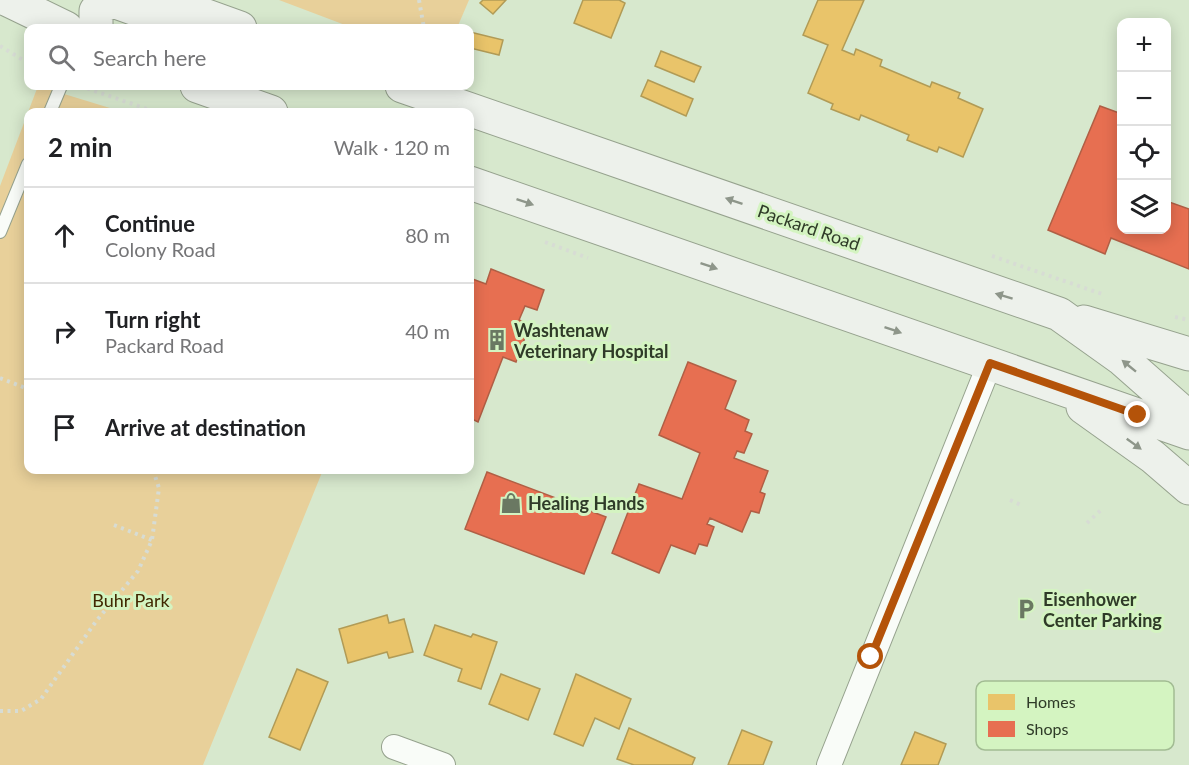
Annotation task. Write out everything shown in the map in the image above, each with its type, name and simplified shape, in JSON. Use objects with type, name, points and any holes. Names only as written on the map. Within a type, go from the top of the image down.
[{"type":"main road","points":[[8,0],[82,19],[106,3],[116,2],[202,15]]},
{"type":"main road","points":[[162,0],[228,24]]},
{"type":"main road","points":[[208,90],[260,108]]},
{"type":"main road","name":"Packard Road","points":[[413,90],[465,108]]},
{"type":"main road","name":"Packard Road","points":[[474,111],[1059,314],[1137,372],[1189,418]]},
{"type":"main road","points":[[474,129],[590,170],[665,178]]},
{"type":"main road","points":[[474,184],[1189,433]]},
{"type":"main road","points":[[1059,314],[1189,354]]},
{"type":"main road","points":[[1052,385],[1153,457],[1189,488]]},
{"type":"street","points":[[828,765],[990,363]]},
{"type":"street","points":[[394,747],[443,765]]},
{"type":"lane","points":[[52,108],[59,90]]},
{"type":"lane","points":[[0,232],[24,174]]},
{"type":"path","points":[[419,0],[423,24]]},
{"type":"path","points":[[0,46],[24,61]]},
{"type":"path","points":[[91,90],[144,108]]},
{"type":"path","points":[[992,256],[1111,297]]},
{"type":"path","points":[[1167,314],[1189,320]]},
{"type":"path","points":[[0,378],[24,387]]},
{"type":"path","points":[[0,711],[21,711],[41,699],[96,620],[138,571],[152,540],[159,488],[154,474]]},
{"type":"path","points":[[1010,500],[1021,505]]},
{"type":"path","points":[[1087,523],[1101,510]]},
{"type":"path","points":[[114,525],[152,540]]},
{"type":"green space","points":[[279,0],[469,0],[459,24],[342,24]]},
{"type":"green space","points":[[36,90],[51,90],[110,108],[30,108]]},
{"type":"green space","name":"Buhr Park","points":[[24,123],[24,474],[321,474],[203,765],[0,765],[0,186]]},
{"type":"building: Homes","points":[[483,0],[506,0],[493,14],[480,3]]},
{"type":"building: Homes","points":[[583,0],[619,0],[625,3],[611,38],[574,23]]},
{"type":"building: Homes","points":[[818,0],[864,0],[842,50],[854,55],[856,49],[882,60],[880,66],[930,87],[932,82],[960,93],[958,98],[983,109],[963,157],[939,147],[937,152],[907,140],[909,135],[861,115],[859,120],[831,109],[833,104],[808,93],[828,45],[803,35]]},
{"type":"building: Homes","points":[[474,33],[503,40],[499,55],[474,49]]},
{"type":"building: Homes","points":[[661,51],[701,67],[694,82],[655,66]]},
{"type":"building: Homes","points":[[648,80],[693,99],[686,116],[641,96]]},
{"type":"building: Homes","points":[[387,615],[389,623],[404,619],[413,652],[389,658],[387,652],[348,663],[339,629]]},
{"type":"building: Homes","points":[[435,625],[471,637],[473,634],[497,642],[481,689],[458,681],[462,669],[424,655]]},
{"type":"building: Homes","points":[[297,669],[328,682],[300,750],[269,737]]},
{"type":"building: Homes","points":[[501,674],[540,689],[528,720],[489,704]]},
{"type":"building: Homes","points":[[576,674],[631,699],[619,729],[595,718],[583,746],[554,734]]},
{"type":"building: Homes","points":[[629,728],[695,758],[692,765],[634,765],[617,759]]},
{"type":"building: Homes","points":[[742,730],[772,742],[763,765],[728,765]]},
{"type":"building: Homes","points":[[915,732],[946,744],[938,765],[901,765]]},
{"type":"building: Shops","points":[[1100,106],[1117,112],[1117,234],[1171,234],[1171,203],[1189,209],[1189,269],[1111,238],[1105,254],[1048,230]]},
{"type":"building: Shops","name":"Washtenaw Veterinary Hospital","points":[[491,269],[544,290],[537,310],[525,306],[519,320],[530,324],[516,362],[503,357],[478,422],[474,420],[474,280],[486,284]]},
{"type":"building: Shops","points":[[688,362],[736,381],[725,409],[749,420],[745,431],[752,434],[744,453],[737,451],[734,458],[768,471],[760,492],[765,494],[759,513],[751,511],[742,532],[710,518],[707,524],[714,527],[707,546],[699,544],[695,554],[671,545],[659,573],[612,553],[639,484],[682,499],[700,453],[659,435]]},
{"type":"building: Shops","points":[[487,472],[606,517],[584,574],[465,529]]},
{"type":"place","name":"Washtenaw Veterinary Hospital","points":[[497,340]]},
{"type":"place","name":"Healing Hands","points":[[511,503]]},
{"type":"place","name":"Eisenhower Center Parking","points":[[1026,609]]},
{"type":"route","points":[[871,657],[990,363],[1138,415]]}]
